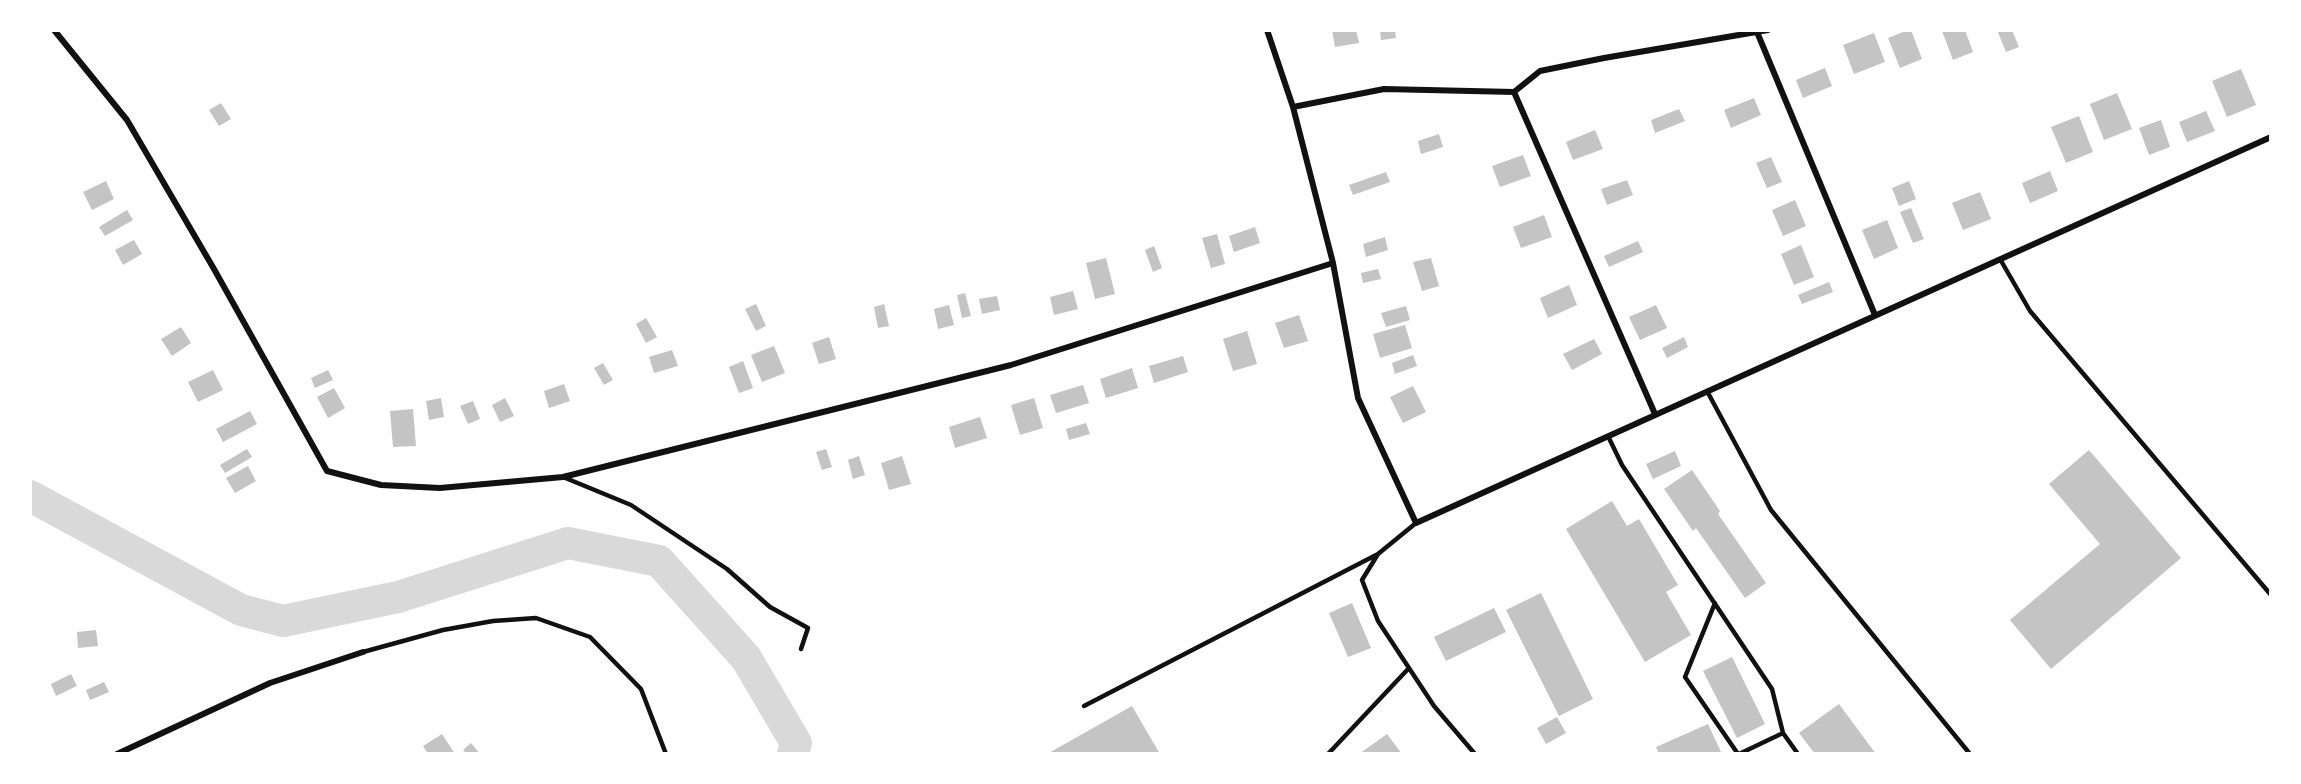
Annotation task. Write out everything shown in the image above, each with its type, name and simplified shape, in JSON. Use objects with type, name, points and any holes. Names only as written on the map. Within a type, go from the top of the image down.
[{"type":"street","points":[[54,30],[127,120],[214,269],[327,471],[381,485],[440,488],[563,477],[1011,365],[1333,263]]},
{"type":"street","points":[[1267,30],[1293,107],[1333,263],[1358,398],[1416,523],[2271,137]]},
{"type":"street","points":[[1293,107],[1384,89],[1514,92],[1540,71],[1768,30]]},
{"type":"street","points":[[1757,32],[1875,315]]},
{"type":"street","points":[[1514,92],[1655,414]]},
{"type":"street","points":[[117,754],[270,682],[363,652]]},
{"type":"lane","points":[[2000,259],[2030,311],[2271,595]]},
{"type":"lane","points":[[1707,391],[1771,510],[1970,754]]},
{"type":"lane","points":[[1608,436],[1622,465],[1772,689],[1783,733],[1798,754]]},
{"type":"lane","points":[[563,477],[631,505],[727,569],[770,606],[808,628],[801,649]]},
{"type":"lane","points":[[1084,706],[1378,554],[1416,523]]},
{"type":"lane","points":[[1378,554],[1362,580],[1378,621],[1434,706],[1475,754]]},
{"type":"lane","points":[[1715,603],[1685,677],[1739,754],[1783,733]]},
{"type":"lane","points":[[363,652],[443,630],[493,621],[537,618],[590,637],[641,689],[666,754]]},
{"type":"lane","points":[[1328,754],[1409,668]]},
{"type":"building","points":[[1332,30],[1356,30],[1359,43],[1335,47]]},
{"type":"building","points":[[1380,30],[1395,30],[1396,38],[1381,40]]},
{"type":"building","points":[[1911,30],[1922,59],[1900,68],[1888,38]]},
{"type":"building","points":[[1965,30],[1973,52],[1953,60],[1942,31]]},
{"type":"building","points":[[1997,30],[2012,30],[2019,47],[2006,52]]},
{"type":"building","points":[[1874,33],[1885,62],[1854,74],[1843,45]]},
{"type":"building","points":[[1825,68],[1832,86],[1803,98],[1796,80]]},
{"type":"building","points":[[2241,69],[2256,105],[2227,117],[2212,81]]},
{"type":"building","points":[[2117,93],[2132,129],[2104,140],[2090,104]]},
{"type":"building","points":[[1754,98],[1761,115],[1731,128],[1724,110]]},
{"type":"building","points":[[221,103],[231,119],[219,126],[209,110]]},
{"type":"building","points":[[1679,109],[1685,121],[1655,133],[1651,120]]},
{"type":"building","points":[[2206,111],[2215,131],[2187,142],[2179,122]]},
{"type":"building","points":[[2079,116],[2093,152],[2066,163],[2051,127]]},
{"type":"building","points":[[2161,120],[2170,147],[2149,155],[2139,128]]},
{"type":"building","points":[[1595,130],[1603,149],[1573,160],[1566,142]]},
{"type":"building","points":[[1439,134],[1443,147],[1421,154],[1418,141]]},
{"type":"building","points":[[1523,155],[1531,176],[1500,187],[1492,166]]},
{"type":"building","points":[[1771,157],[1782,182],[1767,188],[1756,163]]},
{"type":"building","points":[[2050,171],[2058,191],[2030,203],[2022,183]]},
{"type":"building","points":[[1386,172],[1390,182],[1353,195],[1349,185]]},
{"type":"building","points":[[1627,180],[1633,195],[1607,205],[1601,189]]},
{"type":"building","points":[[106,181],[114,199],[92,210],[83,192]]},
{"type":"building","points":[[1909,181],[1916,199],[1899,206],[1892,188]]},
{"type":"building","points":[[1980,192],[1991,219],[1963,230],[1952,203]]},
{"type":"building","points":[[1795,200],[1806,226],[1783,236],[1772,210]]},
{"type":"building","points":[[1911,208],[1924,239],[1913,243],[1900,212]]},
{"type":"building","points":[[127,210],[133,220],[105,236],[99,227]]},
{"type":"building","points":[[1544,215],[1552,237],[1521,248],[1513,227]]},
{"type":"building","points":[[1887,220],[1898,248],[1874,259],[1862,230]]},
{"type":"building","points":[[1255,227],[1260,243],[1234,252],[1229,236]]},
{"type":"building","points":[[1217,234],[1225,264],[1211,268],[1202,238]]},
{"type":"building","points":[[1385,237],[1388,250],[1366,257],[1363,244]]},
{"type":"building","points":[[134,240],[142,254],[123,265],[115,250]]},
{"type":"building","points":[[1638,241],[1643,252],[1609,267],[1604,256]]},
{"type":"building","points":[[1801,245],[1814,277],[1794,285],[1781,254]]},
{"type":"building","points":[[1154,246],[1162,268],[1153,272],[1145,250]]},
{"type":"building","points":[[1106,258],[1115,294],[1095,299],[1086,263]]},
{"type":"building","points":[[1431,258],[1439,286],[1422,291],[1413,262]]},
{"type":"building","points":[[1378,269],[1381,279],[1363,283],[1361,273]]},
{"type":"building","points":[[1829,282],[1833,292],[1802,304],[1798,295]]},
{"type":"building","points":[[1569,285],[1577,305],[1548,318],[1540,298]]},
{"type":"building","points":[[1073,291],[1078,309],[1054,315],[1050,297]]},
{"type":"building","points":[[965,293],[971,316],[962,318],[957,295]]},
{"type":"building","points":[[997,296],[1000,310],[982,314],[979,299]]},
{"type":"building","points":[[756,304],[766,326],[756,331],[745,309]]},
{"type":"building","points":[[884,304],[889,326],[878,328],[874,307]]},
{"type":"building","points":[[949,305],[954,325],[938,329],[934,309]]},
{"type":"building","points":[[1656,305],[1667,328],[1640,340],[1629,317]]},
{"type":"building","points":[[1406,306],[1410,320],[1386,327],[1381,313]]},
{"type":"building","points":[[1299,315],[1308,341],[1284,348],[1275,323]]},
{"type":"building","points":[[646,318],[657,337],[646,343],[636,324]]},
{"type":"building","points":[[1405,325],[1412,348],[1380,358],[1373,334]]},
{"type":"building","points":[[181,327],[191,343],[172,356],[161,339]]},
{"type":"building","points":[[1247,331],[1257,364],[1233,371],[1223,339]]},
{"type":"building","points":[[829,337],[836,359],[819,364],[812,343]]},
{"type":"building","points":[[1684,337],[1688,347],[1667,358],[1662,348]]},
{"type":"building","points":[[1594,339],[1602,354],[1572,370],[1563,354]]},
{"type":"building","points":[[774,346],[785,373],[762,382],[751,355]]},
{"type":"building","points":[[672,350],[678,366],[654,373],[649,357]]},
{"type":"building","points":[[1413,355],[1417,366],[1395,374],[1392,363]]},
{"type":"building","points":[[1183,356],[1188,372],[1154,383],[1149,366]]},
{"type":"building","points":[[743,361],[753,388],[739,393],[729,367]]},
{"type":"building","points":[[603,363],[613,380],[604,385],[594,368]]},
{"type":"building","points":[[1132,368],[1138,388],[1106,398],[1100,379]]},
{"type":"building","points":[[213,370],[223,390],[198,402],[188,382]]},
{"type":"building","points":[[328,370],[333,380],[315,388],[311,378]]},
{"type":"building","points":[[564,384],[570,401],[549,408],[544,391]]},
{"type":"building","points":[[1083,385],[1089,403],[1056,413],[1050,395]]},
{"type":"building","points":[[1413,386],[1426,412],[1403,423],[1390,397]]},
{"type":"building","points":[[334,388],[345,408],[328,418],[317,397]]},
{"type":"building","points":[[441,398],[444,417],[429,420],[426,401]]},
{"type":"building","points":[[505,398],[514,416],[500,422],[492,405]]},
{"type":"building","points":[[1034,398],[1043,428],[1020,435],[1011,405]]},
{"type":"building","points":[[473,401],[480,419],[468,424],[460,406]]},
{"type":"building","points":[[413,409],[416,446],[393,447],[390,411]]},
{"type":"building","points":[[250,411],[257,424],[223,442],[216,429]]},
{"type":"building","points":[[980,417],[987,438],[955,448],[949,427]]},
{"type":"building","points":[[1086,423],[1090,434],[1069,440],[1066,429]]},
{"type":"building","points":[[247,449],[252,457],[225,473],[220,465]]},
{"type":"building","points":[[826,449],[832,467],[822,470],[816,452]]},
{"type":"building","points":[[2089,450],[2181,558],[2051,669],[2010,620],[2100,544],[2049,484]]},
{"type":"building","points":[[1675,451],[1681,466],[1653,479],[1646,464]]},
{"type":"building","points":[[859,456],[865,475],[853,479],[848,460]]},
{"type":"building","points":[[902,456],[911,484],[889,490],[881,463]]},
{"type":"building","points":[[248,466],[256,481],[235,493],[226,478]]},
{"type":"building","points":[[1692,470],[1720,511],[1718,514],[1766,583],[1745,598],[1696,528],[1693,531],[1664,489]]},
{"type":"building","points":[[1612,501],[1627,526],[1639,519],[1678,585],[1666,592],[1691,635],[1645,662],[1566,529]]},
{"type":"building","points":[[1541,593],[1593,699],[1559,716],[1506,610]]},
{"type":"building","points":[[1352,603],[1371,648],[1348,657],[1329,613]]},
{"type":"building","points":[[1494,608],[1506,632],[1446,661],[1434,637]]},
{"type":"building","points":[[96,630],[98,646],[78,648],[77,632]]},
{"type":"building","points":[[1732,657],[1765,724],[1737,738],[1703,671]]},
{"type":"building","points":[[71,674],[77,686],[56,696],[51,684]]},
{"type":"building","points":[[104,682],[109,692],[90,700],[86,690]]},
{"type":"building","points":[[1839,704],[1876,754],[1815,754],[1799,733]]},
{"type":"building","points":[[1132,706],[1160,754],[1047,754]]},
{"type":"building","points":[[1557,717],[1566,733],[1546,744],[1537,728]]},
{"type":"building","points":[[1708,724],[1722,754],[1659,754],[1656,747]]},
{"type":"building","points":[[442,734],[455,754],[428,754],[423,746]]},
{"type":"building","points":[[1387,734],[1402,754],[1359,754]]},
{"type":"building","points":[[471,743],[480,754],[467,754],[463,750]]},
{"type":"waterway","points":[[30,496],[241,610],[283,621],[398,597],[568,543],[659,561],[746,658],[796,743],[793,754]]}]
